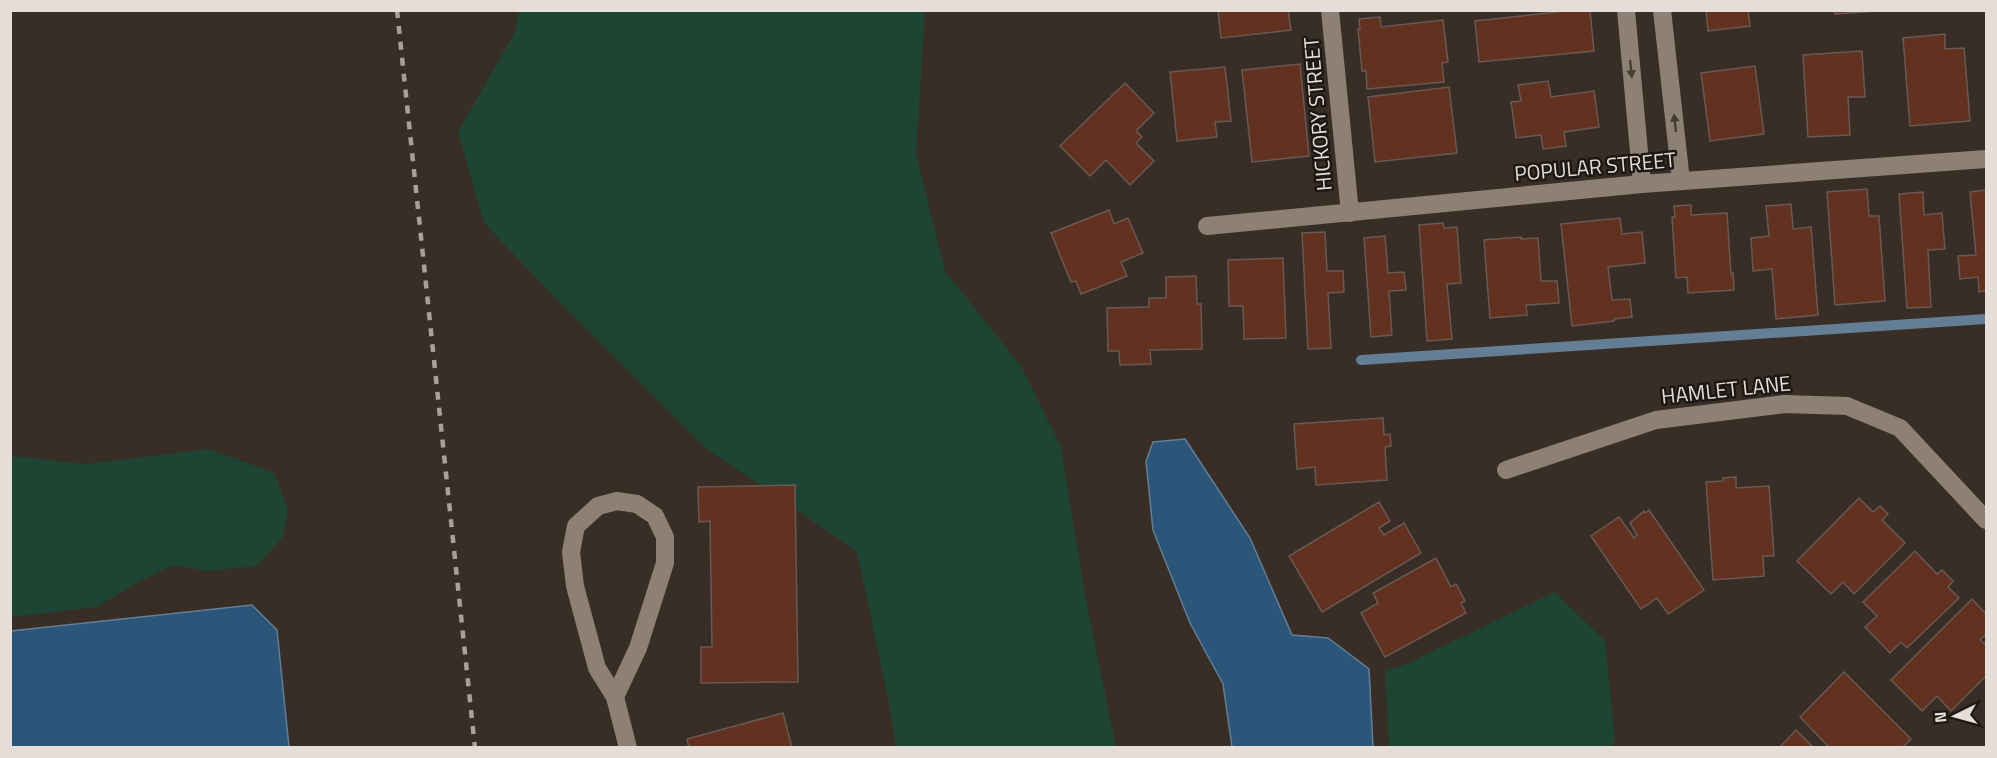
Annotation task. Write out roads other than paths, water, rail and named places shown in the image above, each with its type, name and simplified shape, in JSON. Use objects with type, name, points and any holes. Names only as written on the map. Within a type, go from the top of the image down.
[{"type":"street","name":"HICKORY STREET","points":[[1330,10],[1350,213]]},
{"type":"street","points":[[1626,10],[1642,184]]},
{"type":"street","points":[[1662,10],[1681,181]]},
{"type":"street","name":"POPULAR STREET","points":[[1207,226],[1642,184],[1986,159]]},
{"type":"street","name":"HAMLET LANE","points":[[1506,470],[1656,420],[1785,404],[1846,406],[1900,428],[1986,520]]},
{"type":"street","points":[[615,697],[638,648],[665,563],[665,537],[655,516],[637,504],[617,501],[598,506],[576,526],[571,552],[575,586],[597,668],[615,697],[628,747]]},
{"type":"water","points":[[1185,439],[1250,538],[1292,635],[1328,638],[1369,669],[1373,747],[1232,747],[1223,684],[1190,623],[1153,530],[1146,461],[1153,442]]},
{"type":"water","points":[[252,605],[277,630],[289,747],[11,747],[11,631]]},
{"type":"waterway","points":[[1361,360],[1986,319]]},
{"type":"railway","points":[[397,10],[475,748]]}]
